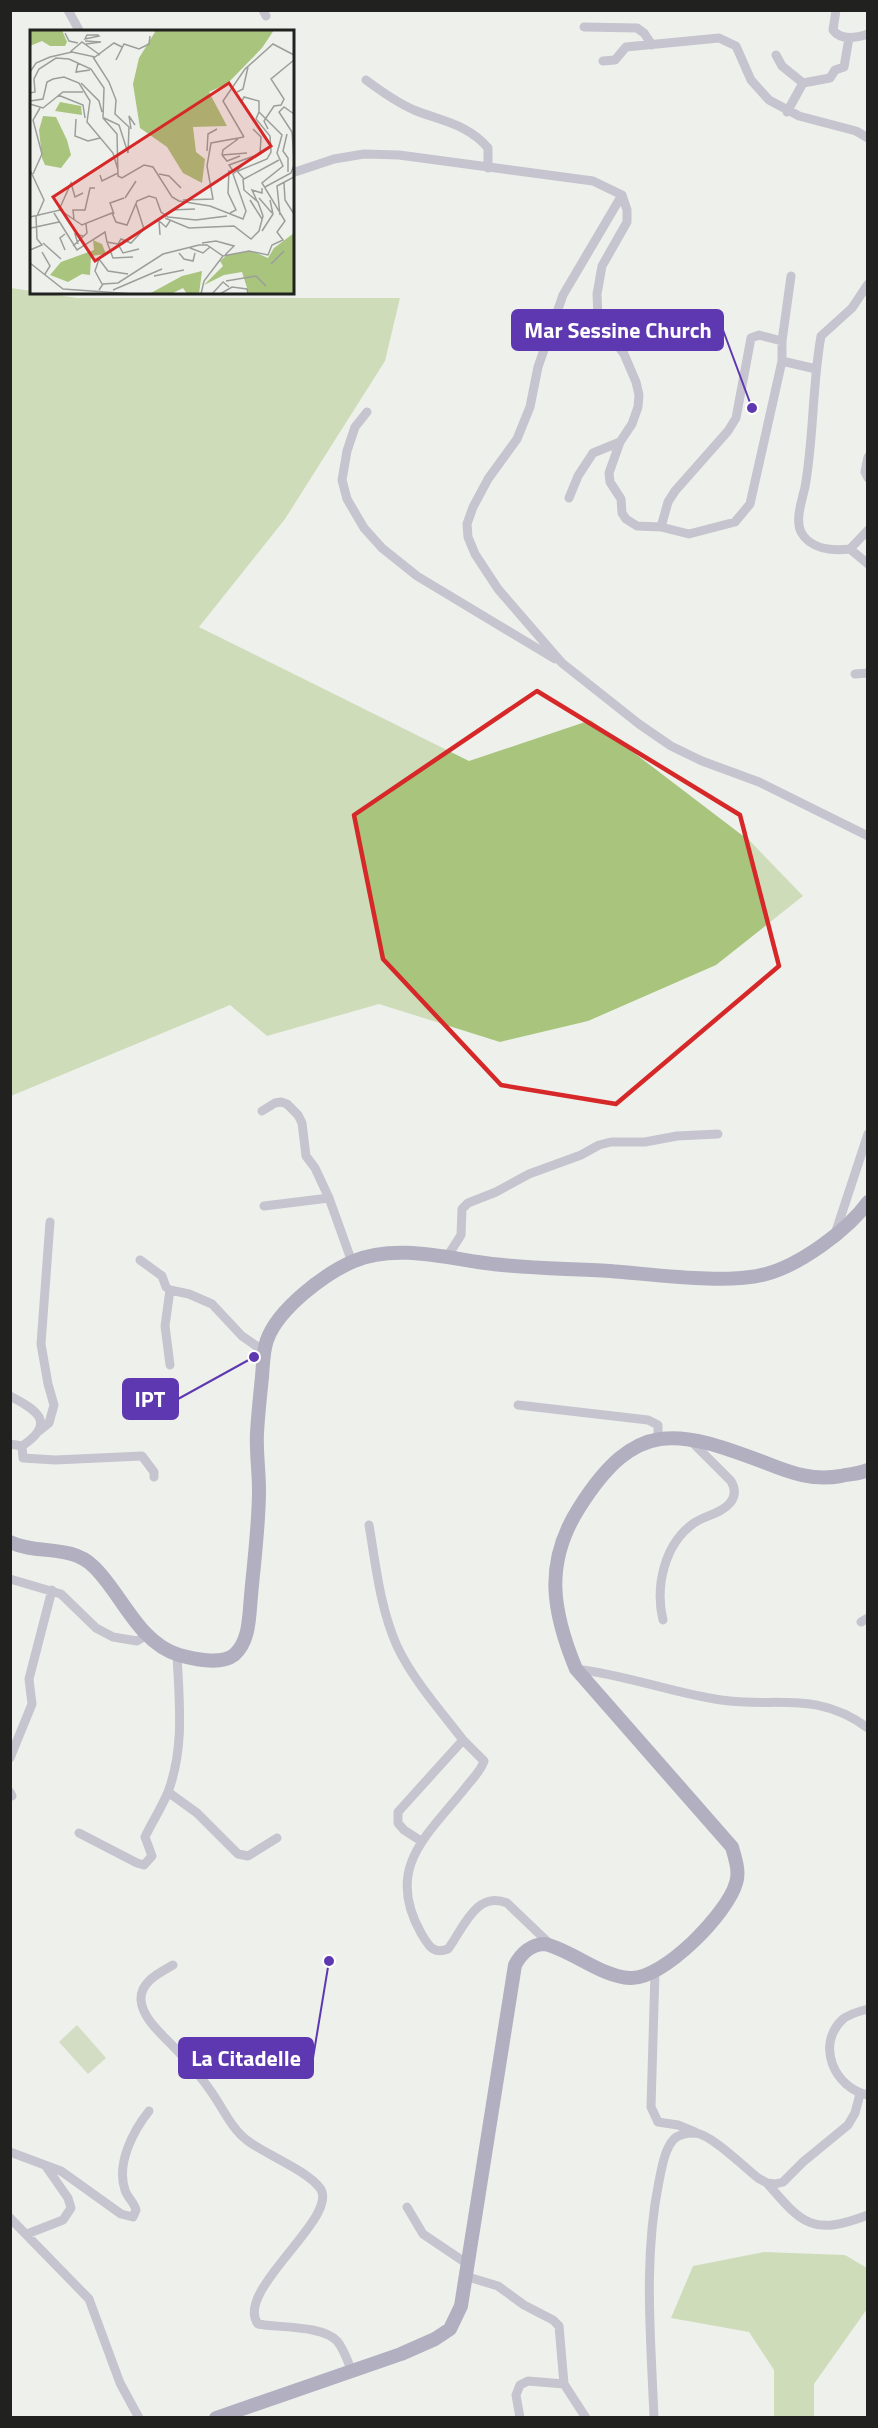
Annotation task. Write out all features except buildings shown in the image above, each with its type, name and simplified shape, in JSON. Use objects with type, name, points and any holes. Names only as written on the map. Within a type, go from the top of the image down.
[{"type":"street","points":[[68,10],[79,30]]},
{"type":"street","points":[[836,10],[833,30],[840,36],[849,38],[867,34]]},
{"type":"street","points":[[584,27],[637,28],[644,33],[651,45]]},
{"type":"street","points":[[603,60],[615,60],[626,47],[719,38],[736,46],[751,80],[759,91],[787,112],[856,131],[867,138]]},
{"type":"street","points":[[776,55],[782,66],[803,83],[830,78],[835,70],[844,67],[849,38]]},
{"type":"street","points":[[366,80],[401,104],[448,120],[472,133],[488,148],[488,168]]},
{"type":"street","points":[[787,112],[803,83]]},
{"type":"street","points":[[294,172],[334,159],[364,154],[399,155],[593,181],[622,195],[627,210],[627,222],[602,266],[597,294],[598,318],[624,354],[639,395],[632,424],[620,442],[609,473],[610,482],[621,500],[622,513],[636,526],[661,527],[689,534],[735,522],[750,504],[782,362],[782,341],[791,276]]},
{"type":"street","points":[[562,663],[498,589],[475,554],[468,537],[467,524],[488,478],[517,439],[530,407],[538,367],[563,295],[622,195]]},
{"type":"street","points":[[867,285],[852,308],[821,336],[799,529],[805,538],[815,545],[828,549],[849,549],[867,564]]},
{"type":"street","points":[[661,527],[668,502],[675,490],[736,418],[751,338],[759,335],[782,341]]},
{"type":"street","points":[[782,362],[816,369]]},
{"type":"street","points":[[367,412],[355,428],[347,451],[342,480],[347,499],[364,528],[382,548],[417,576],[562,663],[639,724],[671,746],[702,761],[759,782],[867,836]]},
{"type":"street","points":[[569,498],[578,476],[593,453],[620,442]]},
{"type":"street","points":[[867,457],[865,475],[867,478]]},
{"type":"street","points":[[849,549],[867,530]]},
{"type":"street","points":[[855,674],[867,673]]},
{"type":"street","points":[[262,1111],[281,1102],[287,1104],[298,1115],[302,1124],[306,1156],[315,1168],[329,1198],[352,1262]]},
{"type":"street","points":[[447,1257],[461,1235],[462,1209],[468,1203],[496,1192],[529,1173],[611,1142],[645,1142],[677,1136],[718,1134]]},
{"type":"street","points":[[835,1234],[867,1134]]},
{"type":"street","points":[[264,1206],[329,1198]]},
{"type":"street","points":[[10,1542],[31,1549],[75,1553],[96,1568],[120,1603],[159,1645],[177,1654],[203,1659],[227,1659],[244,1643],[248,1621],[259,1508],[257,1434],[265,1352],[272,1329],[288,1308],[309,1290],[352,1262],[384,1254],[447,1257],[509,1265],[725,1278],[765,1275],[781,1268],[835,1234],[859,1215],[867,1202]]},
{"type":"street","points":[[10,1444],[22,1446],[34,1438],[50,1423],[54,1405],[41,1344],[50,1222]]},
{"type":"street","points":[[140,1260],[162,1276],[166,1287],[170,1290],[189,1294],[212,1304],[242,1335],[265,1352]]},
{"type":"street","points":[[170,1290],[165,1326],[170,1365]]},
{"type":"street","points":[[10,1396],[36,1411],[41,1421],[39,1431]]},
{"type":"street","points":[[518,1405],[648,1420],[658,1425],[658,1439]]},
{"type":"street","points":[[369,1525],[382,1603],[397,1646],[411,1672],[463,1740],[484,1761],[421,1841],[408,1868],[408,1884],[414,1918],[430,1948],[442,1952],[448,1949],[476,1908],[491,1899],[507,1903],[553,1946],[612,1974],[630,1978],[655,1972],[723,1911],[737,1882],[737,1865],[732,1847],[576,1669],[566,1644],[555,1598],[554,1581],[559,1552],[575,1515],[602,1474],[614,1461],[630,1450],[658,1439],[690,1439],[713,1443],[807,1478],[828,1478],[866,1472]]},
{"type":"street","points":[[663,1620],[659,1584],[674,1546],[693,1524],[726,1506],[734,1497],[734,1487],[731,1481],[690,1439]]},
{"type":"street","points":[[22,1446],[23,1458],[55,1461],[142,1456],[154,1472],[154,1477]]},
{"type":"street","points":[[10,1578],[52,1590],[69,1601],[82,1617],[96,1628],[113,1637],[137,1641],[148,1634]]},
{"type":"street","points":[[10,1758],[32,1704],[29,1679],[52,1590]]},
{"type":"street","points":[[79,1833],[144,1865],[152,1856],[145,1837],[168,1792],[178,1747],[180,1722],[177,1654]]},
{"type":"street","points":[[576,1669],[602,1672],[720,1700],[811,1703],[857,1720],[867,1728]]},
{"type":"street","points":[[421,1841],[404,1830],[398,1823],[398,1812],[463,1740]]},
{"type":"street","points":[[168,1792],[197,1813],[238,1854],[248,1856],[277,1838]]},
{"type":"street","points":[[216,2418],[401,2354],[444,2334],[455,2321],[461,2306],[515,1965],[519,1957],[538,1944],[553,1946]]},
{"type":"street","points":[[172,1965],[151,1979],[145,1986],[141,2001],[146,2014],[158,2031],[193,2066],[240,2135],[309,2179],[321,2189],[324,2198],[322,2206],[309,2227],[277,2266],[262,2291],[253,2312],[253,2318],[258,2324],[317,2331],[333,2338],[339,2343],[352,2372]]},
{"type":"street","points":[[655,1972],[651,2107],[658,2122],[678,2125],[711,2140],[767,2183],[790,2210],[812,2225],[841,2225],[867,2215]]},
{"type":"street","points":[[767,2183],[783,2182],[803,2162],[848,2125],[855,2113],[864,2094],[842,2081],[831,2064],[828,2043],[843,2018],[867,2009]]},
{"type":"street","points":[[10,2152],[75,2179],[121,2214],[133,2217],[136,2210],[125,2191],[123,2164],[132,2137],[149,2111]]},
{"type":"street","points":[[654,2418],[648,2258],[652,2220],[661,2172],[670,2144],[676,2137],[697,2133]]},
{"type":"street","points":[[27,2234],[63,2220],[70,2208],[68,2198],[45,2165]]},
{"type":"street","points":[[407,2207],[423,2234],[466,2270],[498,2286],[559,2326],[564,2384],[586,2418]]},
{"type":"street","points":[[10,2218],[88,2299],[120,2383],[140,2418]]},
{"type":"street","points":[[520,2418],[516,2395],[523,2383],[528,2381],[564,2384]]},
{"type":"highlighted area","points":[[537,691],[740,815],[779,966],[616,1104],[501,1085],[383,959],[354,815]]},
{"type":"green space","points":[[11,288],[30,291],[30,294],[77,298],[400,298],[385,361],[285,519],[199,627],[469,761],[591,720],[751,842],[803,896],[716,965],[588,1021],[500,1042],[379,1004],[267,1036],[230,1005],[11,1096]]},
{"type":"green space","points":[[77,2025],[106,2058],[88,2074],[59,2042]]},
{"type":"green space","points":[[764,2252],[845,2255],[867,2268],[867,2309],[814,2384],[814,2417],[774,2417],[774,2370],[749,2332],[671,2318],[693,2266]]},
{"type":"place","name":"Mar Sessine Church","points":[[752,408]]},
{"type":"place","name":"IPT","points":[[254,1357]]},
{"type":"place","name":"La Citadelle","points":[[329,1961]]}]
